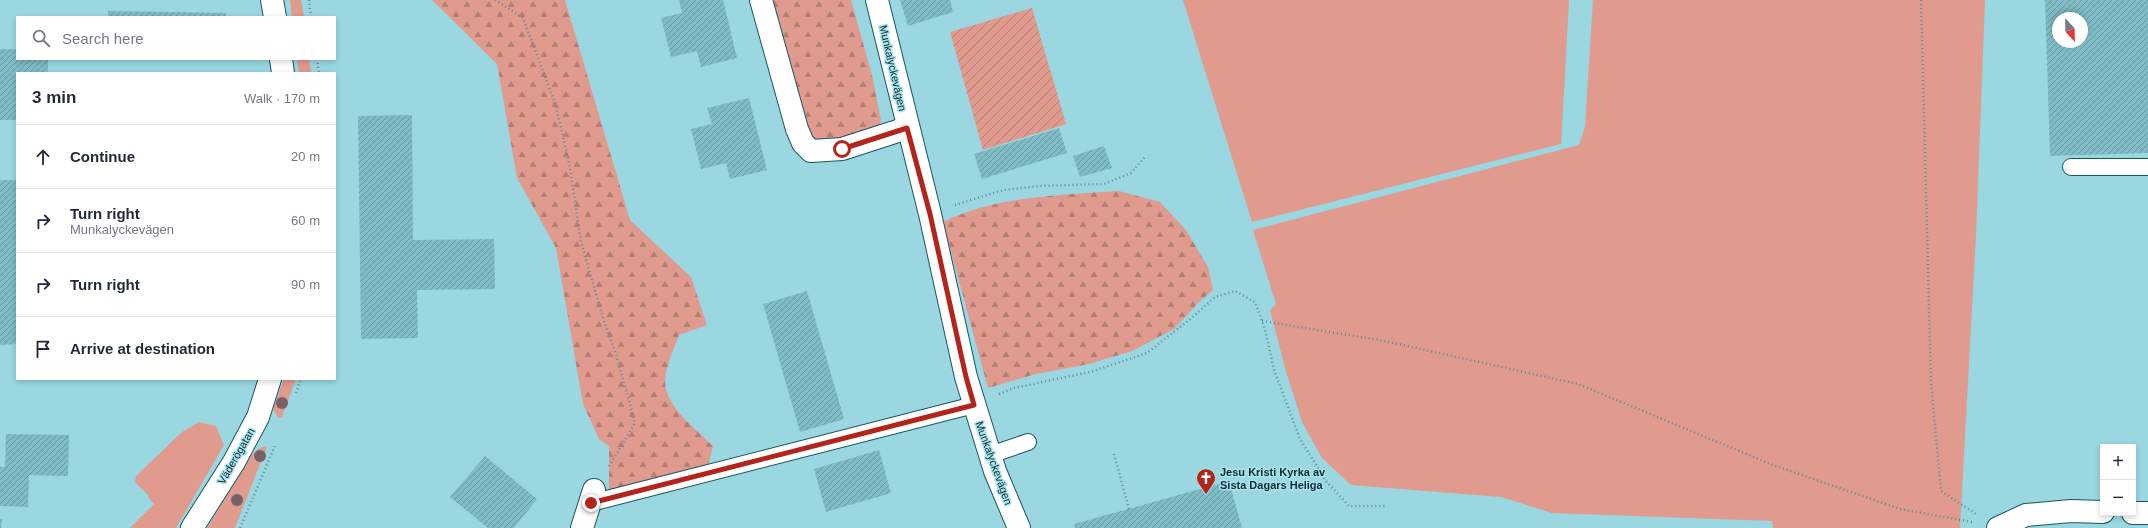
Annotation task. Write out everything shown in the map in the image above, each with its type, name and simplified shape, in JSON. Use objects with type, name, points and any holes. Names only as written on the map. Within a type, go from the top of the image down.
[{"type":"street","points":[[272,0],[275,16]]},
{"type":"street","points":[[761,0],[797,129],[803,143],[811,151],[842,149],[907,128]]},
{"type":"street","name":"Munkalyckevägen","points":[[877,0],[907,128],[930,214],[966,377],[990,455],[1019,528]]},
{"type":"street","points":[[281,60],[283,72]]},
{"type":"street","name":"Väderögatan","points":[[192,528],[234,462],[258,417],[270,380]]},
{"type":"street","points":[[582,528],[592,497]]},
{"type":"street","points":[[1990,524],[2026,515],[2100,512]]},
{"type":"street","points":[[2136,513],[2148,513]]},
{"type":"lane","points":[[2071,167],[2148,167]]},
{"type":"lane","points":[[592,497],[974,405]]},
{"type":"lane","points":[[990,455],[1028,442]]},
{"type":"path","points":[[309,0],[311,16]]},
{"type":"path","points":[[495,0],[523,18],[556,106],[570,168],[581,242],[603,318],[616,354],[635,423],[592,497]]},
{"type":"path","points":[[1921,0],[1931,382],[1941,491],[1990,524]]},
{"type":"path","points":[[317,60],[319,72]]},
{"type":"path","points":[[930,214],[1003,190],[1040,186],[1104,184],[1131,173],[1146,156]]},
{"type":"path","points":[[974,405],[1014,388],[1090,372],[1147,353],[1194,316],[1215,297],[1235,291],[1255,302],[1262,320],[1274,370],[1300,439],[1326,481],[1349,506],[1385,506]]},
{"type":"path","points":[[1262,320],[1385,341],[1578,384],[1773,465],[1900,509],[1973,522]]},
{"type":"path","points":[[1114,454],[1129,509]]},
{"type":"green space","points":[[290,0],[301,0],[304,16],[292,16]]},
{"type":"green space","points":[[432,0],[565,0],[630,220],[691,277],[707,325],[679,335],[669,362],[665,383],[669,397],[679,413],[713,446],[707,470],[609,492],[609,446],[599,439],[583,404],[556,248],[517,178],[497,64]]},
{"type":"green space","points":[[767,0],[851,0],[872,75],[881,121],[878,132],[816,143],[805,130]]},
{"type":"green space","points":[[1183,0],[1569,0],[1561,144],[1252,222]]},
{"type":"green space","points":[[1593,0],[1985,0],[1976,236],[1960,528],[1773,528],[1772,521],[1552,513],[1501,497],[1351,485],[1322,458],[1302,422],[1285,368],[1270,310],[1276,304],[1253,230],[1579,145],[1585,127]]},
{"type":"green space","points":[[1032,8],[1066,124],[983,150],[950,32]]},
{"type":"green space","points":[[297,60],[309,60],[311,72],[299,72]]},
{"type":"green space","points":[[1119,191],[1160,202],[1186,230],[1208,267],[1213,290],[1199,302],[1174,329],[1132,351],[1089,364],[1036,374],[988,388],[943,222],[964,213],[985,207],[1029,198]]},
{"type":"green space","points":[[284,380],[296,380],[282,417],[278,418],[273,408]]},
{"type":"green space","points":[[199,422],[216,426],[224,445],[176,528],[130,528],[154,504],[148,497],[149,496],[135,482],[136,476],[182,432]]},
{"type":"green space","points":[[267,446],[235,528],[207,528],[251,456],[259,448]]},
{"type":"building","points":[[679,0],[723,0],[737,58],[701,67],[697,51],[671,57],[661,18],[682,13]]},
{"type":"building","points":[[900,0],[950,0],[953,12],[908,26]]},
{"type":"building","points":[[2045,0],[2148,0],[2148,153],[2050,156]]},
{"type":"building","points":[[108,11],[226,13],[226,16],[108,16]]},
{"type":"building","points":[[0,49],[16,49],[16,60],[48,60],[48,72],[16,72],[16,120],[0,120]]},
{"type":"building","points":[[749,98],[767,170],[730,179],[726,163],[701,169],[691,129],[712,124],[707,108]]},
{"type":"building","points":[[412,115],[413,240],[494,239],[495,289],[417,290],[418,338],[361,339],[358,116]]},
{"type":"building","points":[[1059,128],[1067,153],[982,179],[974,154]]},
{"type":"building","points":[[1104,146],[1112,168],[1080,177],[1073,156]]},
{"type":"building","points":[[0,180],[16,180],[16,344],[0,345]]},
{"type":"building","points":[[807,291],[844,419],[800,432],[763,304]]},
{"type":"building","points":[[6,434],[69,435],[68,476],[29,475],[28,507],[0,506],[0,467],[5,467]]},
{"type":"building","points":[[879,450],[891,493],[826,512],[814,469]]},
{"type":"building","points":[[485,456],[537,499],[514,528],[488,528],[450,497]]},
{"type":"building","name":"Jesu Kristi Kyrka av Sista Dagars Heliga","points":[[1229,481],[1242,528],[1075,528],[1074,524]]},
{"type":"building","points":[[0,519],[2,519],[1,528],[0,528]]},
{"type":"place","name":"Jesu Kristi Kyrka av Sista Dagars Heliga","points":[[1206,495]]},
{"type":"route","points":[[591,503],[974,405],[966,377],[930,214],[907,128],[842,149]]}]
